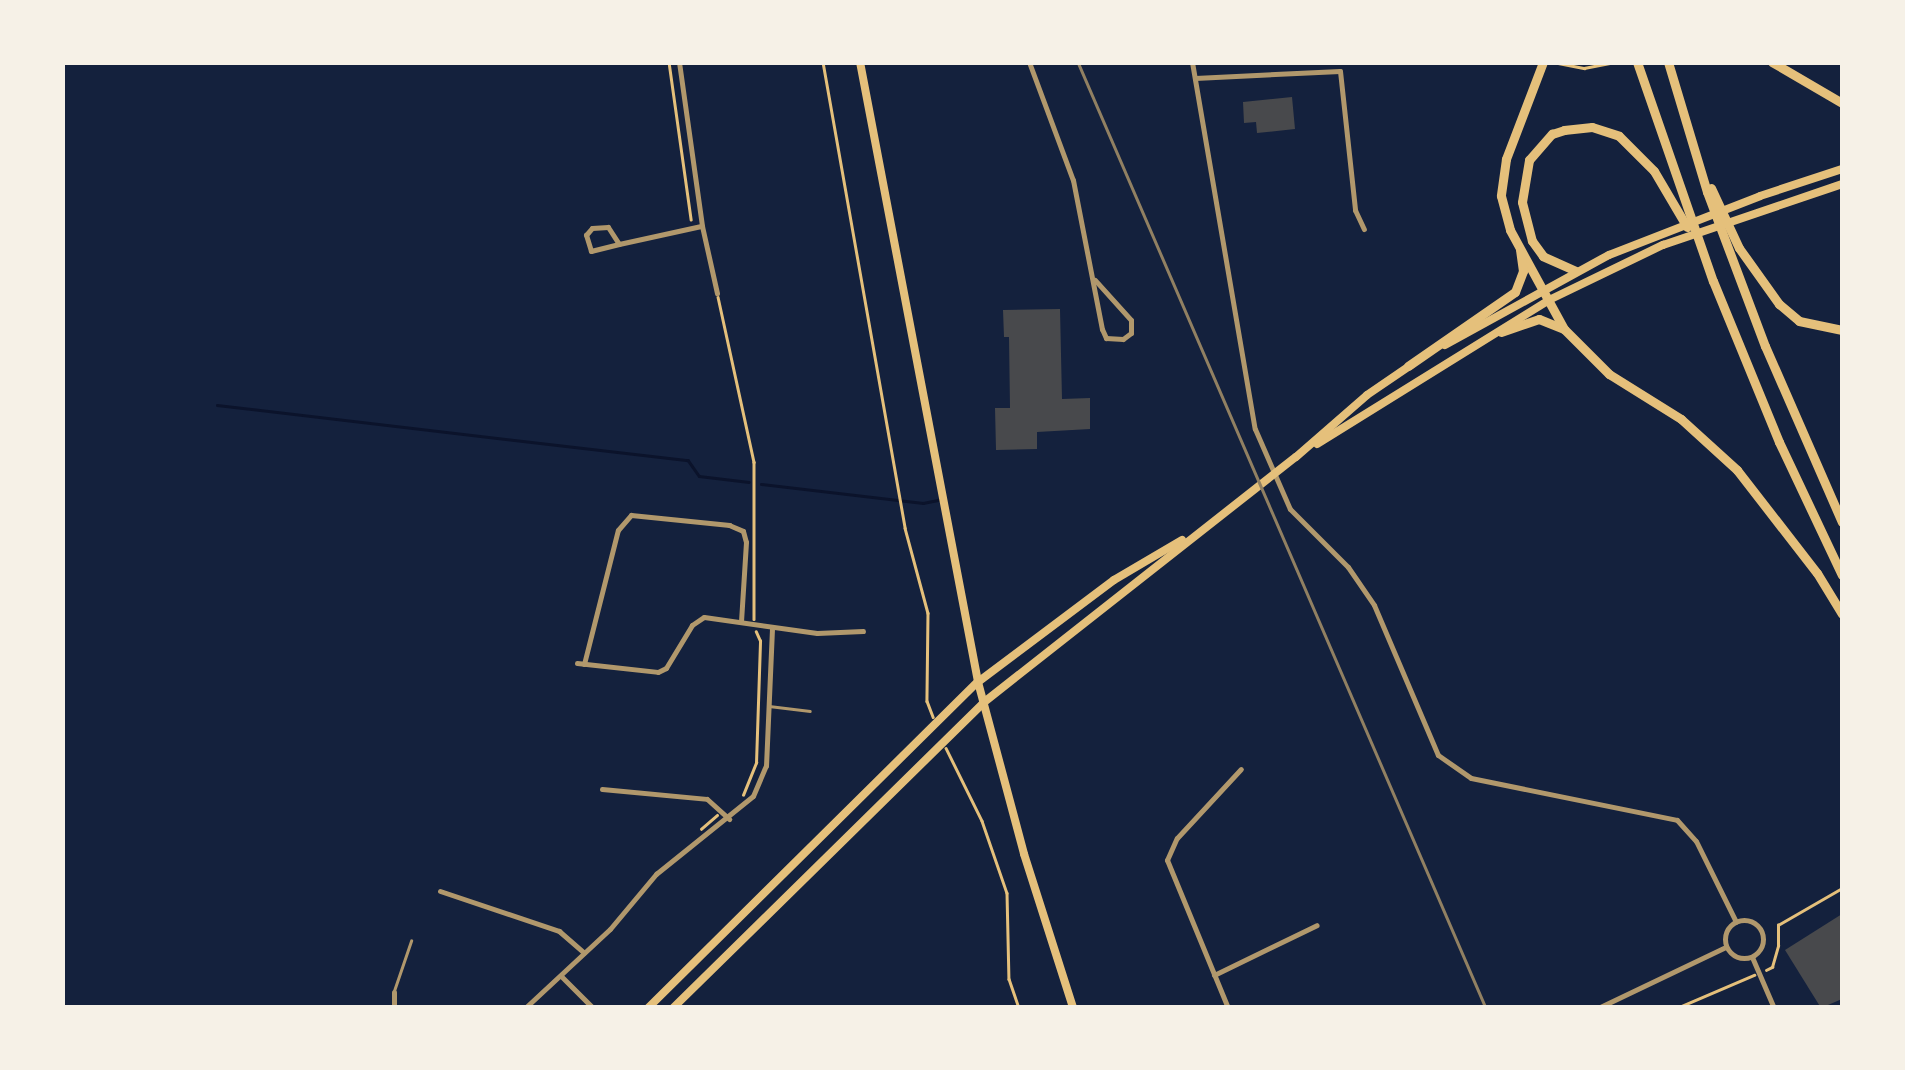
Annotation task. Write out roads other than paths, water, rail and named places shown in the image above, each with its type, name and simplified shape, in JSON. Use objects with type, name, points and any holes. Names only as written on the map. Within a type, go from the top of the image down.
[{"type":"highway","points":[[1543,62],[1501,177],[1504,214],[1564,329],[1609,374],[1681,419],[1737,470],[1817,573],[1842,614]]},
{"type":"highway","points":[[1636,62],[1713,281],[1779,442],[1842,575]]},
{"type":"highway","points":[[1668,62],[1765,346],[1842,522]]},
{"type":"highway","points":[[1772,62],[1842,102]]},
{"type":"highway","points":[[1576,271],[1543,256],[1532,241],[1522,187],[1529,160],[1541,145],[1552,134],[1578,126],[1608,131],[1637,152],[1668,192],[1713,281]]},
{"type":"highway","points":[[1698,158],[1739,248],[1765,288],[1800,322],[1842,330]]},
{"type":"highway","points":[[1408,366],[1514,292],[1522,271],[1520,247]]},
{"type":"highway","points":[[1501,332],[1539,319],[1564,329]]},
{"type":"main road","points":[[860,62],[939,496],[978,682],[1024,854],[1073,1008]]},
{"type":"main road","points":[[673,1008],[983,703],[1198,530],[1296,457],[1367,395],[1408,366],[1576,271],[1760,196],[1842,169]]},
{"type":"main road","points":[[1296,457],[1549,300],[1663,245],[1842,184]]},
{"type":"main road","points":[[648,1008],[978,682],[1114,580],[1198,530]]},
{"type":"street","points":[[679,62],[702,226],[717,293]]},
{"type":"street","points":[[1029,62],[1064,152],[1106,338],[1123,339],[1131,333],[1131,320],[1095,280]]},
{"type":"street","points":[[1192,62],[1255,429],[1290,509],[1348,567],[1374,605],[1438,755],[1471,778],[1677,820],[1696,841],[1736,922]]},
{"type":"street","points":[[1340,62],[1355,210],[1364,229]]},
{"type":"street","points":[[1196,78],[1340,71]]},
{"type":"street","points":[[619,244],[608,226],[592,228],[586,235],[590,251],[702,226]]},
{"type":"street","points":[[741,621],[746,542],[743,531],[729,525],[631,515],[618,530],[581,664],[658,672],[666,668],[700,618],[824,634],[863,631]]},
{"type":"street","points":[[525,1008],[562,977],[656,874],[744,806],[762,780],[772,628]]},
{"type":"street","points":[[1228,1008],[1167,860],[1177,838],[1241,769]]},
{"type":"street","points":[[602,789],[707,799],[729,819]]},
{"type":"street","points":[[440,892],[559,932],[584,953]]},
{"type":"street","points":[[1736,922],[1751,922],[1762,932],[1762,946],[1752,957],[1737,957],[1726,947],[1726,932],[1736,922]]},
{"type":"street","points":[[1214,975],[1317,926]]},
{"type":"street","points":[[1598,1008],[1726,947]]},
{"type":"street","points":[[1752,957],[1774,1008]]},
{"type":"street","points":[[562,977],[594,1008]]},
{"type":"street","points":[[394,992],[394,1008]]},
{"type":"lane","points":[[768,706],[810,711]]},
{"type":"lane","points":[[394,992],[411,942]]},
{"type":"waterway","points":[[217,405],[688,460],[699,476],[749,482]]},
{"type":"waterway","points":[[761,484],[923,503],[939,500]]},
{"type":"railway","points":[[1078,62],[1486,1008]]}]
